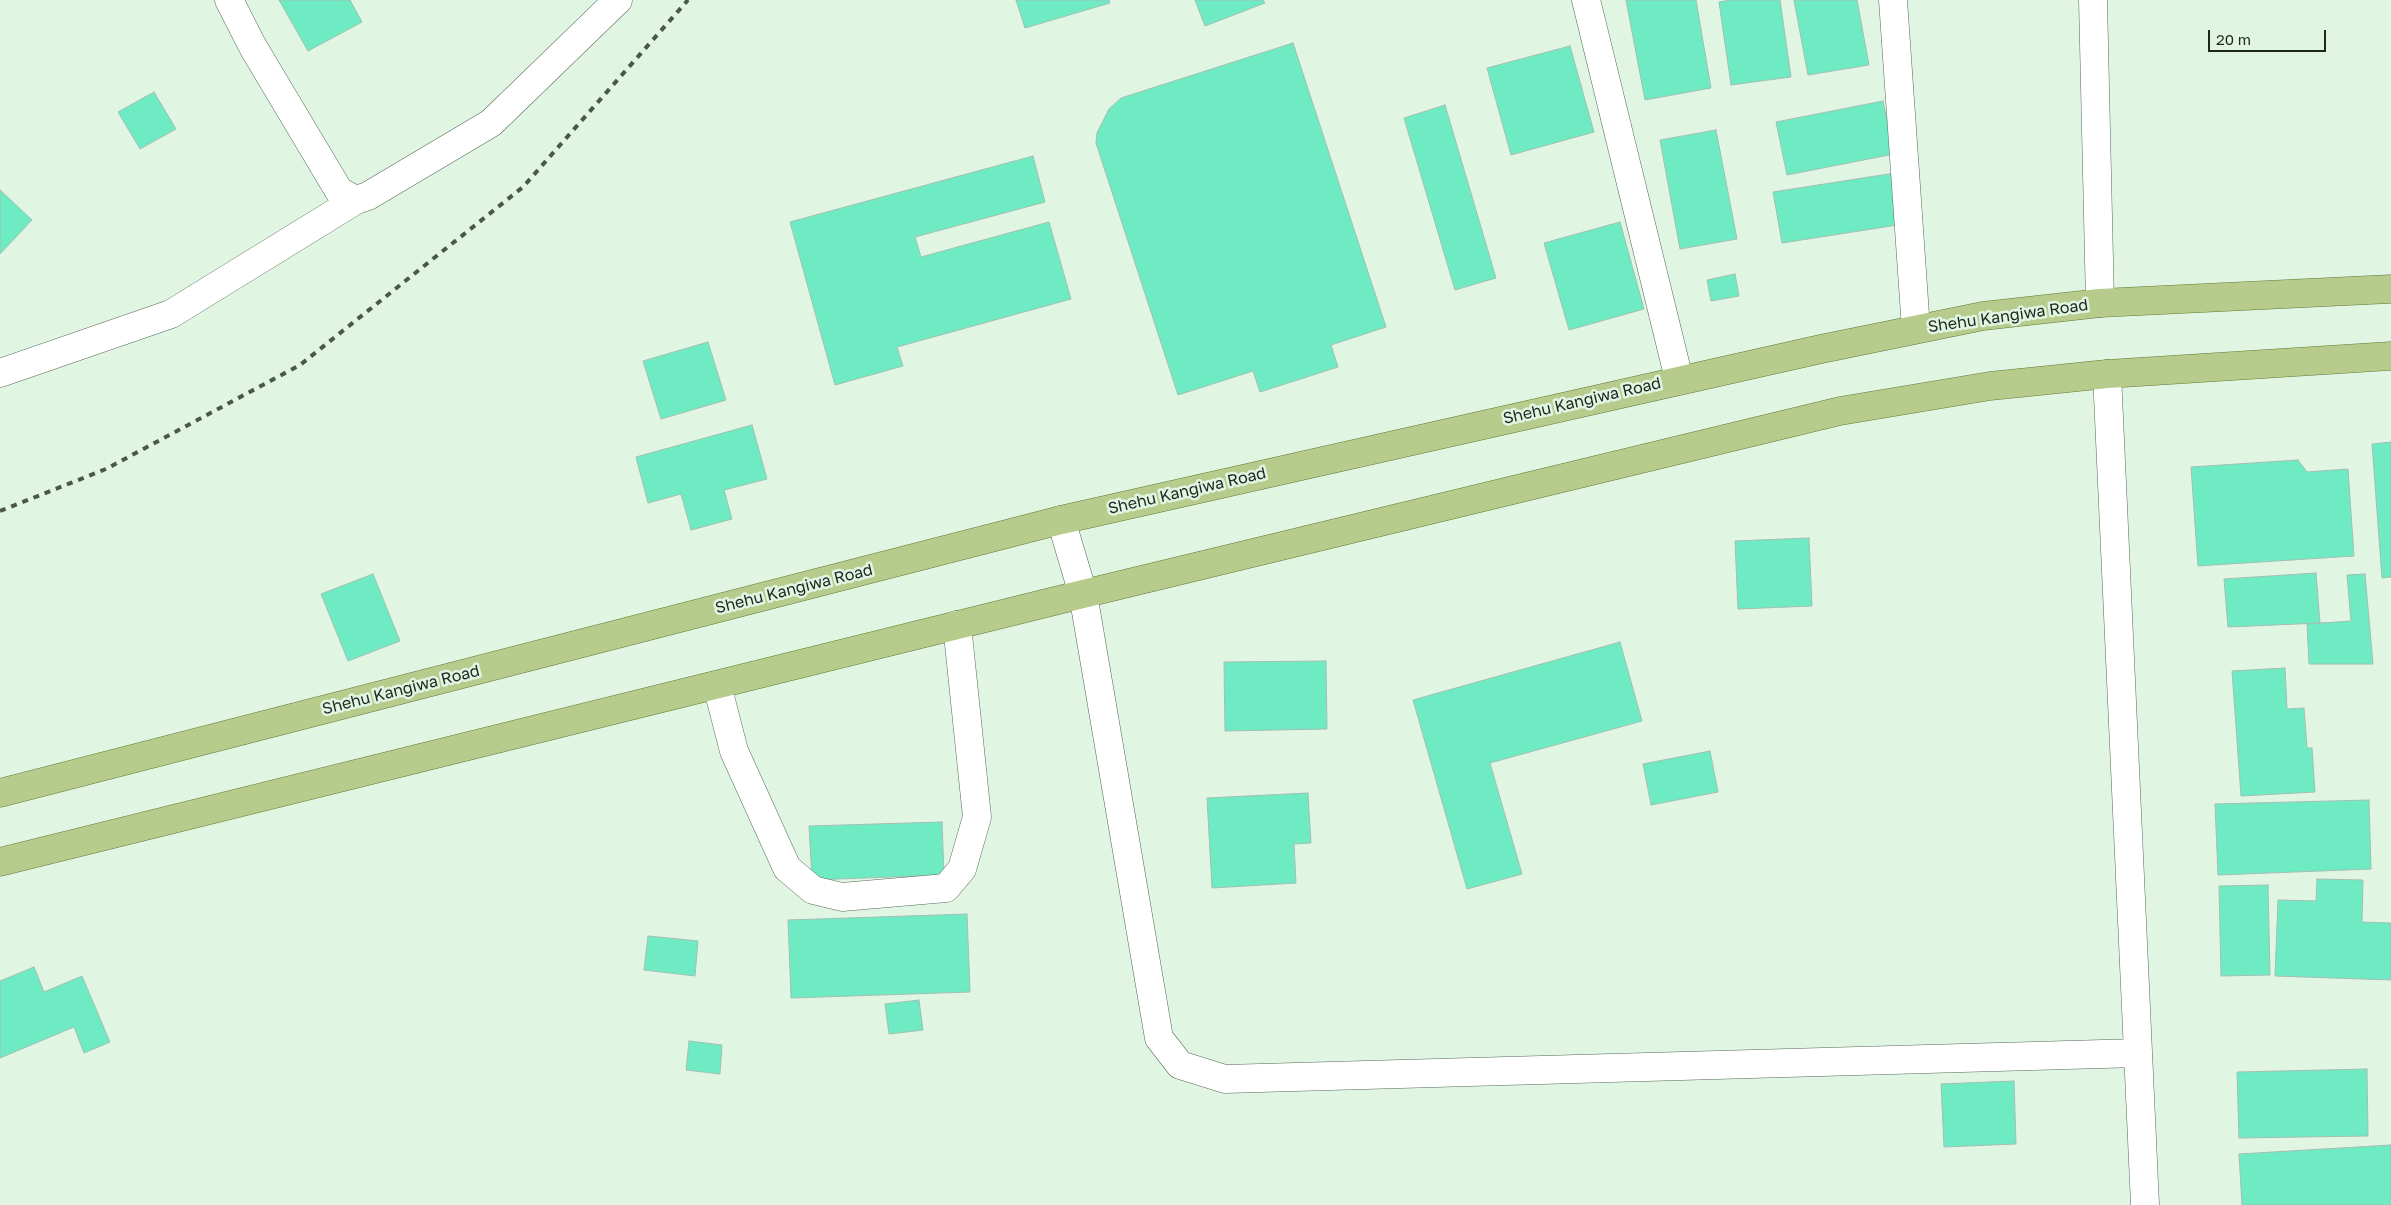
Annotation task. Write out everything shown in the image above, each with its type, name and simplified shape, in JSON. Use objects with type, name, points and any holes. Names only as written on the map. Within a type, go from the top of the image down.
[{"type":"main road","name":"Shehu Kangiwa Road","points":[[0,793],[1061,520],[1679,379],[1916,329],[1983,316],[2100,303],[2391,289]]},
{"type":"main road","points":[[0,862],[957,625],[1840,411],[1990,386],[2107,374],[2391,356]]},
{"type":"street","points":[[229,0],[253,47],[339,191],[356,200]]},
{"type":"street","points":[[1,370],[171,314],[356,200],[368,196],[491,123],[618,0]]},
{"type":"street","points":[[1586,0],[1679,379]]},
{"type":"street","points":[[1893,0],[1916,329]]},
{"type":"street","points":[[2092,0],[2100,303]]},
{"type":"street","points":[[2107,374],[2146,1205]]},
{"type":"street","points":[[1061,520],[1084,594],[1159,1038],[1180,1065],[1225,1080],[2138,1052]]},
{"type":"street","points":[[717,684],[734,751],[787,868],[813,890],[842,897],[946,888],[962,869],[977,818],[957,625]]},
{"type":"building","points":[[279,0],[350,0],[362,22],[308,51]]},
{"type":"building","points":[[1016,0],[1109,0],[1110,3],[1025,28]]},
{"type":"building","points":[[1195,0],[1263,0],[1265,3],[1205,26]]},
{"type":"building","points":[[1626,0],[1696,0],[1711,88],[1645,100]]},
{"type":"building","points":[[1730,0],[1780,0],[1791,77],[1731,85],[1719,2]]},
{"type":"building","points":[[1794,0],[1857,0],[1869,65],[1808,75]]},
{"type":"building","points":[[1293,43],[1386,327],[1331,345],[1338,367],[1260,392],[1253,371],[1178,395],[1096,143],[1097,133],[1109,109],[1121,98]]},
{"type":"building","points":[[1570,46],[1594,132],[1511,155],[1487,68]]},
{"type":"building","points":[[154,92],[176,129],[140,149],[118,112]]},
{"type":"building","points":[[1883,101],[1894,154],[1787,175],[1776,122]]},
{"type":"building","points":[[1445,105],[1496,278],[1455,290],[1404,118]]},
{"type":"building","points":[[1716,130],[1737,239],[1680,249],[1660,140]]},
{"type":"building","points":[[1033,156],[1045,202],[915,237],[921,257],[1049,222],[1071,299],[897,347],[903,366],[835,385],[790,222]]},
{"type":"building","points":[[1895,173],[1904,224],[1782,243],[1773,192]]},
{"type":"building","points":[[0,190],[32,220],[0,254]]},
{"type":"building","points":[[1620,222],[1644,309],[1569,330],[1544,243]]},
{"type":"building","points":[[1735,274],[1739,296],[1711,301],[1707,280]]},
{"type":"building","points":[[708,342],[726,400],[661,419],[643,361]]},
{"type":"building","points":[[752,425],[767,479],[724,490],[732,519],[691,530],[681,494],[648,503],[636,457]]},
{"type":"building","points":[[2391,442],[2391,577],[2382,578],[2372,444]]},
{"type":"building","points":[[2298,460],[2307,472],[2348,469],[2354,556],[2198,566],[2191,467]]},
{"type":"building","points":[[1809,538],[1812,606],[1738,609],[1735,541]]},
{"type":"building","points":[[2316,573],[2320,623],[2228,627],[2224,579]]},
{"type":"building","points":[[373,574],[400,641],[348,661],[321,594]]},
{"type":"building","points":[[2365,574],[2373,664],[2309,664],[2307,624],[2351,621],[2347,575]]},
{"type":"building","points":[[1620,642],[1642,721],[1490,763],[1522,874],[1467,889],[1413,700]]},
{"type":"building","points":[[1326,661],[1327,729],[1225,731],[1224,662]]},
{"type":"building","points":[[2285,668],[2287,709],[2304,708],[2307,748],[2312,748],[2315,792],[2241,796],[2232,671]]},
{"type":"building","points":[[1710,751],[1718,792],[1651,805],[1643,764]]},
{"type":"building","points":[[1308,793],[1311,843],[1294,844],[1296,883],[1212,888],[1207,798]]},
{"type":"building","points":[[2369,800],[2371,869],[2218,875],[2215,804]]},
{"type":"building","points":[[942,822],[944,875],[812,880],[809,826]]},
{"type":"building","points":[[2317,879],[2363,880],[2362,922],[2391,923],[2391,980],[2275,976],[2278,900],[2316,901]]},
{"type":"building","points":[[2268,885],[2270,975],[2221,976],[2219,886]]},
{"type":"building","points":[[967,914],[970,992],[791,998],[788,920]]},
{"type":"building","points":[[648,936],[698,941],[695,976],[644,970]]},
{"type":"building","points":[[34,967],[44,992],[82,976],[110,1042],[84,1053],[74,1027],[0,1058],[0,981]]},
{"type":"building","points":[[919,1000],[923,1030],[889,1034],[885,1004]]},
{"type":"building","points":[[689,1041],[722,1045],[720,1074],[686,1070]]},
{"type":"building","points":[[2367,1069],[2368,1136],[2239,1138],[2237,1072]]},
{"type":"building","points":[[2014,1081],[2016,1144],[1944,1147],[1941,1084]]},
{"type":"building","points":[[2391,1145],[2391,1205],[2242,1205],[2239,1154]]},
{"type":"railway","points":[[0,511],[106,469],[300,365],[523,187],[688,0]]}]
